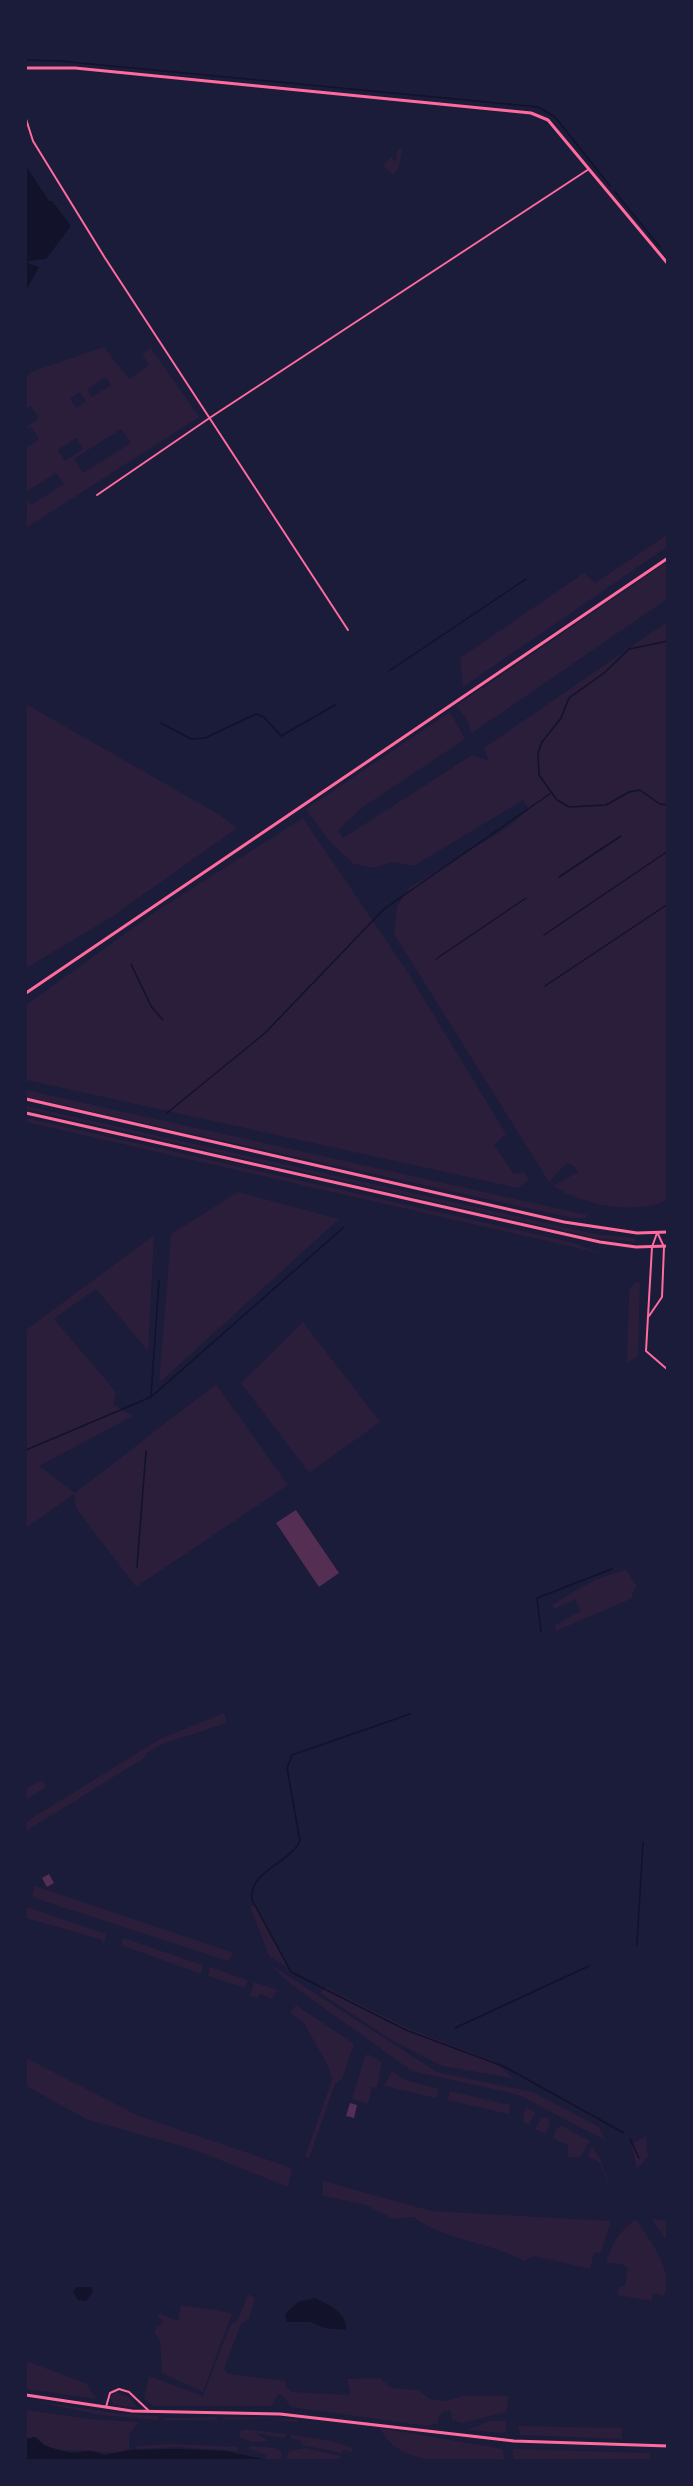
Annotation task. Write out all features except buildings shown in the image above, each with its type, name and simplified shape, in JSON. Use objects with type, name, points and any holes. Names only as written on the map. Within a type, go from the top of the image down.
[{"type":"street","points":[[26,68],[75,68],[531,113],[548,120],[668,264]]},
{"type":"street","points":[[26,119],[33,141],[105,258],[348,630]]},
{"type":"street","points":[[97,495],[210,417],[589,170]]},
{"type":"street","points":[[26,993],[668,558]]},
{"type":"street","points":[[26,1099],[556,1220],[619,1231],[668,1232]]},
{"type":"street","points":[[26,1113],[600,1242],[652,1247],[666,1246]]},
{"type":"street","points":[[647,1319],[662,1297],[666,1246],[657,1233]]},
{"type":"street","points":[[657,1233],[652,1247],[646,1351],[668,1370]]},
{"type":"street","points":[[106,2407],[110,2393],[119,2389],[132,2395],[150,2412]]},
{"type":"street","points":[[26,2395],[150,2412],[280,2414],[514,2441],[668,2446]]},
{"type":"shaded area","points":[[397,149],[402,149],[399,167],[393,175],[383,166],[391,157],[396,162]]},
{"type":"shaded area","points":[[26,166],[49,201],[52,201],[71,226],[46,259],[28,261],[29,264],[39,267],[26,290]]},
{"type":"shaded area","points":[[104,347],[129,379],[149,365],[142,354],[151,348],[199,417],[26,528],[26,497],[31,505],[64,484],[56,473],[26,492],[26,448],[39,439],[31,427],[26,430],[26,427],[39,418],[31,406],[26,409],[26,377],[31,372]],"holes":[[[106,377],[111,385],[92,397],[87,389]],[[80,392],[86,401],[76,408],[70,399]],[[121,429],[131,443],[83,473],[74,459]],[[76,438],[83,449],[65,461],[58,450]]]},
{"type":"shaded area","points":[[667,535],[667,547],[463,687],[460,658],[584,573],[595,583]]},
{"type":"shaded area","points":[[667,562],[667,599],[472,733],[466,718],[456,706]]},
{"type":"shaded area","points":[[667,622],[667,1200],[654,1205],[625,1208],[594,1203],[565,1193],[553,1186],[578,1172],[574,1166],[567,1163],[549,1182],[394,934],[397,906],[410,887],[508,827],[529,809],[523,800],[414,866],[393,862],[373,868],[354,864],[329,841],[306,809],[450,712],[465,739],[363,807],[338,830],[343,838],[472,755],[489,761],[484,748]]},
{"type":"shaded area","points":[[26,704],[220,815],[237,828],[110,918],[26,968]]},
{"type":"shaded area","points":[[303,818],[409,974],[506,1134],[494,1145],[514,1174],[524,1172],[529,1180],[518,1188],[26,1080],[26,1005],[158,910]]},
{"type":"shaded area","points":[[26,1090],[587,1215],[586,1218],[572,1218],[26,1097]]},
{"type":"shaded area","points":[[26,1106],[595,1234],[635,1238],[635,1242],[596,1238],[26,1109]]},
{"type":"shaded area","points":[[26,1118],[570,1242],[595,1251],[633,1257],[595,1252],[26,1122]]},
{"type":"shaded area","points":[[238,1192],[339,1219],[159,1383],[171,1234]]},
{"type":"shaded area","points":[[154,1235],[148,1351],[96,1289],[54,1319],[116,1392],[113,1404],[133,1416],[39,1466],[75,1493],[216,1384],[288,1485],[136,1587],[76,1508],[74,1494],[26,1528],[26,1330]]},
{"type":"shaded area","points":[[635,1282],[640,1282],[638,1356],[627,1363],[629,1291]]},
{"type":"shaded area","points":[[303,1322],[380,1422],[309,1473],[241,1383]]},
{"type":"shaded area","points":[[626,1570],[637,1586],[632,1593],[633,1598],[556,1631],[555,1625],[581,1611],[575,1599],[555,1609],[552,1605],[597,1579]]},
{"type":"shaded area","points":[[224,1713],[227,1723],[162,1744],[145,1754],[146,1757],[26,1831],[26,1822],[160,1739]]},
{"type":"shaded area","points":[[42,1780],[46,1787],[26,1800],[26,1789]]},
{"type":"shaded area","points":[[35,1886],[234,1953],[228,1961],[34,1898],[32,1894]]},
{"type":"shaded area","points":[[250,1906],[255,1906],[288,1968],[269,1956]]},
{"type":"shaded area","points":[[27,1907],[106,1934],[104,1945],[102,1940],[26,1918]]},
{"type":"shaded area","points":[[123,1938],[203,1965],[201,1974],[121,1945]]},
{"type":"shaded area","points":[[268,1963],[437,2072],[533,2092],[599,2127],[606,2141],[519,2095],[412,2071],[293,1986]]},
{"type":"shaded area","points":[[210,1967],[248,1980],[245,1988],[208,1976]]},
{"type":"shaded area","points":[[254,1982],[278,1990],[271,1999],[260,1993],[258,1998],[250,1996]]},
{"type":"shaded area","points":[[326,1987],[407,2028],[496,2062],[512,2078],[442,2066],[390,2039],[320,1993]]},
{"type":"shaded area","points":[[296,2005],[354,2044],[342,2079],[335,2084],[309,2158],[305,2157],[332,2080],[328,2066],[304,2023],[290,2012]]},
{"type":"shaded area","points":[[368,2054],[382,2062],[377,2088],[372,2087],[368,2104],[352,2099],[365,2056]]},
{"type":"shaded area","points":[[26,2058],[139,2116],[292,2168],[288,2187],[192,2149],[88,2120],[26,2086]]},
{"type":"shaded area","points":[[392,2071],[405,2080],[439,2089],[436,2098],[384,2086]]},
{"type":"shaded area","points":[[450,2091],[510,2105],[509,2114],[447,2100]]},
{"type":"shaded area","points":[[525,2108],[533,2110],[535,2114],[529,2125],[523,2122]]},
{"type":"shaded area","points":[[548,2117],[550,2124],[545,2134],[535,2129],[541,2118]]},
{"type":"shaded area","points":[[562,2126],[590,2141],[580,2157],[568,2157],[568,2145],[553,2138],[557,2128]]},
{"type":"shaded area","points":[[646,2136],[648,2157],[637,2169],[631,2144]]},
{"type":"shaded area","points":[[592,2146],[600,2159],[617,2202],[599,2162],[588,2156]]},
{"type":"shaded area","points":[[323,2181],[432,2211],[611,2221],[601,2252],[594,2253],[590,2269],[534,2256],[524,2261],[496,2249],[440,2232],[413,2217],[393,2219],[366,2205],[323,2196]]},
{"type":"shaded area","points":[[636,2219],[659,2256],[666,2276],[664,2296],[653,2293],[652,2301],[617,2295],[620,2286],[625,2286],[628,2269],[622,2264],[606,2263],[617,2238]]},
{"type":"shaded area","points":[[651,2219],[667,2221],[667,2241]]},
{"type":"shaded area","points":[[77,2287],[91,2287],[93,2291],[86,2301],[78,2300],[73,2292]]},
{"type":"shaded area","points":[[248,2294],[255,2298],[249,2319],[241,2324],[224,2369],[228,2374],[286,2381],[285,2386],[292,2392],[348,2395],[350,2391],[347,2379],[380,2378],[392,2388],[418,2390],[430,2399],[446,2401],[463,2396],[508,2396],[507,2412],[462,2423],[452,2420],[451,2411],[444,2411],[439,2416],[438,2423],[427,2426],[291,2407],[282,2395],[278,2395],[271,2406],[154,2406],[144,2399],[149,2376],[203,2396],[230,2325],[238,2320]]},
{"type":"shaded area","points":[[315,2298],[331,2306],[340,2314],[346,2324],[346,2330],[325,2328],[310,2322],[287,2322],[285,2314],[298,2302]]},
{"type":"shaded area","points":[[181,2305],[232,2314],[203,2392],[162,2373],[160,2341],[154,2333],[163,2321],[157,2315],[161,2314],[178,2321]]},
{"type":"shaded area","points":[[26,2361],[86,2383],[97,2399],[26,2389]]},
{"type":"shaded area","points":[[116,2392],[129,2397],[138,2408],[113,2405],[110,2397]]},
{"type":"shaded area","points":[[26,2400],[115,2413],[158,2416],[158,2420],[101,2415]]},
{"type":"shaded area","points":[[26,2410],[89,2419],[139,2422],[129,2434],[129,2450],[110,2453],[63,2450],[50,2447],[35,2437],[26,2439]]},
{"type":"shaded area","points":[[217,2417],[216,2420],[164,2420],[163,2418]]},
{"type":"shaded area","points":[[223,2417],[297,2419],[297,2422],[271,2419],[223,2420]]},
{"type":"shaded area","points":[[490,2421],[507,2421],[506,2431],[503,2433],[467,2430]]},
{"type":"shaded area","points":[[518,2426],[622,2428],[622,2439],[520,2435]]},
{"type":"shaded area","points":[[380,2428],[503,2449],[504,2460],[452,2461],[417,2457],[401,2451],[389,2441]]},
{"type":"shaded area","points":[[245,2429],[286,2434],[285,2438],[255,2433],[269,2441],[252,2442],[239,2437],[240,2431]]},
{"type":"shaded area","points":[[291,2435],[328,2440],[353,2448],[352,2452],[344,2450],[341,2453],[302,2445],[300,2440],[291,2439]]},
{"type":"shaded area","points":[[35,2437],[45,2446],[71,2453],[91,2451],[105,2455],[129,2450],[178,2449],[225,2451],[268,2460],[26,2460],[26,2439]]},
{"type":"shaded area","points":[[174,2444],[236,2447],[238,2451],[177,2447],[137,2449],[137,2446]]},
{"type":"shaded area","points":[[249,2446],[275,2448],[281,2452],[281,2460],[266,2459],[266,2455],[249,2449]]},
{"type":"shaded area","points":[[305,2448],[341,2456],[339,2460],[286,2460],[289,2451]]},
{"type":"shaded area","points":[[513,2449],[650,2453],[650,2460],[513,2460]]},
{"type":"waterway","points":[[26,60],[60,61],[538,107],[555,117],[610,186]]},
{"type":"waterway","points":[[615,192],[660,247]]},
{"type":"waterway","points":[[389,671],[526,579]]},
{"type":"waterway","points":[[668,641],[629,649],[604,673],[569,698],[561,718],[542,742],[538,753],[539,775],[557,800],[569,807],[606,805],[629,792],[640,790],[660,804],[668,805]]},
{"type":"waterway","points":[[161,723],[191,739],[205,738],[256,714],[264,717],[281,736],[335,705]]},
{"type":"waterway","points":[[167,1113],[265,1033],[384,909],[551,793]]},
{"type":"waterway","points":[[559,877],[621,836]]},
{"type":"waterway","points":[[544,935],[668,851]]},
{"type":"waterway","points":[[436,959],[526,898]]},
{"type":"waterway","points":[[545,986],[668,904]]},
{"type":"waterway","points":[[131,964],[151,1006],[163,1020]]},
{"type":"waterway","points":[[26,1450],[151,1397],[344,1227]]},
{"type":"waterway","points":[[151,1396],[159,1281]]},
{"type":"waterway","points":[[137,1567],[146,1451]]},
{"type":"waterway","points":[[541,1632],[537,1598],[612,1569]]},
{"type":"waterway","points":[[410,1714],[292,1755],[287,1768],[300,1841],[295,1849],[256,1882],[252,1890],[252,1900],[291,1972],[406,2030],[505,2067],[624,2133]]},
{"type":"waterway","points":[[637,1945],[643,1842]]},
{"type":"waterway","points":[[455,2028],[589,1966]]},
{"type":"waterway","points":[[630,2139],[639,2158]]}]
